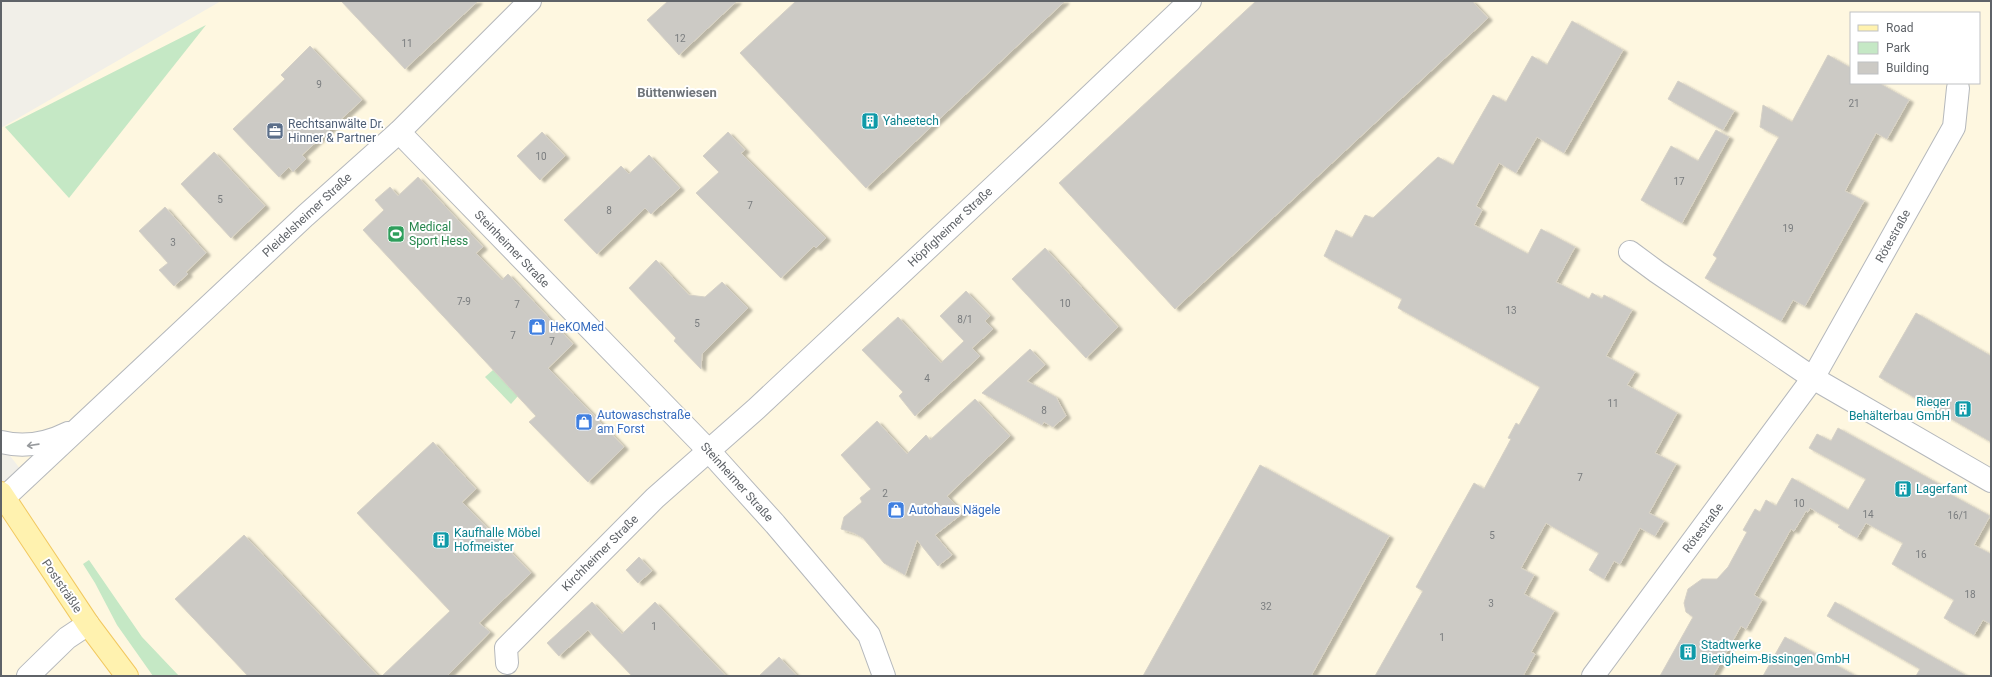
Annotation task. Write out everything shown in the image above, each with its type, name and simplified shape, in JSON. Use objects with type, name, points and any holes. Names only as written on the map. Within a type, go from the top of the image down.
[{"type":"main road","name":"Poststräßle","points":[[2,496],[88,624],[127,676]]},
{"type":"street","name":"Pleidelsheimer Straße","points":[[2,496],[82,425],[305,216],[399,132],[530,1]]},
{"type":"street","name":"Höpfigheimer Straße","points":[[709,451],[1051,134],[1190,1]]},
{"type":"street","name":"Rötestraße","points":[[1593,676],[1813,378],[1954,127],[1958,88]]},
{"type":"street","name":"Steinheimer Straße","points":[[399,132],[709,451],[793,544],[869,636],[884,676]]},
{"type":"street","points":[[1630,252],[1813,378],[1991,481]]},
{"type":"street","name":"Pleidelsheimer Straße","points":[[1,442],[19,446],[34,445],[56,439],[82,425]]},
{"type":"street","name":"Kirchheimer Straße","points":[[507,663],[506,648],[521,631],[655,498],[709,451]]},
{"type":"street","points":[[28,676],[67,638],[88,624]]},
{"type":"shaded area","points":[[221,1],[1991,1],[1991,676],[1,676],[1,486],[34,487],[1,444],[1,128]]},
{"type":"green space","points":[[206,25],[69,198],[5,127]]},
{"type":"green space","points":[[493,370],[518,396],[511,404],[485,377]]},
{"type":"green space","points":[[89,560],[142,637],[179,676],[153,676],[117,625],[95,583],[83,564]]},
{"type":"building","points":[[341,1],[478,1],[405,69]]},
{"type":"building","points":[[668,1],[737,1],[679,55],[647,20]]},
{"type":"building","name":"Yaheetech","points":[[796,1],[1065,1],[866,188],[740,53]]},
{"type":"building","points":[[1256,1],[1472,1],[1488,18],[1175,309],[1059,183]]},
{"type":"building","points":[[1572,21],[1623,50],[1564,153],[1537,137],[1516,173],[1499,163],[1476,206],[1482,210],[1474,225],[1528,254],[1541,229],[1575,247],[1556,282],[1589,299],[1592,293],[1602,299],[1604,295],[1632,310],[1606,356],[1635,372],[1627,385],[1677,413],[1655,453],[1676,464],[1649,513],[1664,521],[1655,536],[1640,528],[1620,564],[1614,561],[1604,579],[1589,570],[1599,553],[1546,523],[1521,568],[1534,575],[1524,594],[1554,611],[1531,652],[1535,654],[1523,676],[1375,676],[1423,591],[1416,587],[1474,483],[1484,489],[1511,439],[1508,438],[1516,423],[1519,425],[1540,387],[1398,308],[1402,299],[1324,256],[1336,230],[1352,238],[1365,215],[1373,218],[1438,157],[1453,165],[1493,95],[1506,102],[1532,56],[1547,65]]},
{"type":"building","points":[[310,46],[362,100],[302,155],[306,159],[293,172],[289,167],[279,177],[233,129],[285,79],[281,75]]},
{"type":"building","points":[[1828,55],[1850,67],[1850,84],[1881,84],[1909,100],[1887,139],[1876,133],[1845,191],[1864,201],[1805,306],[1793,300],[1781,321],[1705,278],[1717,258],[1713,255],[1779,137],[1760,127],[1763,105],[1792,122]]},
{"type":"building","points":[[1678,81],[1734,111],[1723,130],[1668,99]]},
{"type":"building","points":[[1716,130],[1729,137],[1682,223],[1641,200],[1671,146],[1698,161]]},
{"type":"building","points":[[542,132],[565,156],[540,180],[517,156]]},
{"type":"building","points":[[728,132],[745,150],[741,153],[826,238],[816,248],[814,246],[781,278],[696,193],[719,172],[703,156]]},
{"type":"building","points":[[214,152],[265,206],[231,238],[181,184]]},
{"type":"building","points":[[649,155],[680,188],[651,214],[645,208],[597,254],[564,220],[621,166],[629,174]]},
{"type":"building","points":[[418,177],[483,247],[476,253],[502,280],[508,274],[573,344],[548,368],[624,447],[588,482],[529,422],[536,416],[363,230],[384,210],[375,200],[390,187],[398,196]]},
{"type":"building","points":[[165,207],[206,253],[186,272],[188,274],[174,286],[159,270],[168,263],[139,231]]},
{"type":"building","points":[[1045,248],[1118,327],[1086,358],[1012,279]]},
{"type":"building","points":[[656,260],[689,295],[705,297],[722,282],[748,308],[702,354],[701,369],[674,341],[676,338],[629,288]]},
{"type":"building","points":[[966,291],[990,316],[985,321],[993,329],[972,348],[980,356],[915,416],[899,396],[903,392],[862,350],[898,317],[941,363],[964,341],[940,316]]},
{"type":"building","name":"Rieger Behälterbau GmbH","points":[[1916,313],[1991,356],[1991,442],[1879,377]]},
{"type":"building","points":[[1030,349],[1045,365],[1027,381],[1056,397],[1066,416],[1053,427],[1044,422],[1042,425],[982,393]]},
{"type":"building","points":[[975,399],[1010,436],[947,496],[963,513],[935,535],[952,555],[938,566],[917,540],[905,575],[884,563],[863,538],[854,533],[841,529],[844,517],[862,502],[860,498],[871,489],[841,455],[877,421],[907,454],[926,435],[930,440]]},
{"type":"building","points":[[1838,428],[1939,484],[1937,487],[1990,516],[1974,545],[1991,554],[1991,624],[1983,620],[1974,635],[1944,618],[1954,600],[1892,564],[1903,543],[1866,523],[1857,538],[1838,527],[1840,525],[1810,508],[1808,512],[1806,511],[1794,531],[1791,529],[1754,595],[1762,600],[1746,629],[1741,626],[1713,676],[1660,676],[1693,617],[1686,612],[1684,603],[1688,589],[1702,579],[1717,579],[1728,567],[1747,532],[1743,530],[1755,509],[1760,512],[1766,500],[1776,506],[1792,478],[1848,510],[1866,479],[1809,448],[1817,434],[1831,441]]},
{"type":"building","name":"Kaufhalle Möbel Hofmeister","points":[[433,442],[476,489],[462,502],[531,573],[479,623],[490,632],[447,676],[382,676],[450,611],[357,513]]},
{"type":"building","points":[[1260,465],[1389,536],[1311,676],[1143,676]]},
{"type":"building","points":[[244,535],[378,676],[248,676],[175,599]]},
{"type":"building","points":[[639,557],[652,571],[638,583],[626,570]]},
{"type":"building","points":[[592,602],[622,634],[655,602],[726,676],[632,676],[588,630],[559,656],[547,643]]},
{"type":"building","points":[[1835,602],[1967,676],[1916,676],[1920,669],[1827,616]]},
{"type":"building","points":[[1785,637],[1816,654],[1856,676],[1763,676]]},
{"type":"building","points":[[779,657],[797,676],[759,676]]},
{"type":"place","name":"Yaheetech","points":[[870,121]]},
{"type":"place","name":"Rechtsanwälte Dr. Hinner & Partner","points":[[275,131]]},
{"type":"place","name":"Medical Sport Hess","points":[[396,234]]},
{"type":"place","name":"HeKOMed","points":[[537,327]]},
{"type":"place","name":"Rieger Behälterbau GmbH","points":[[1963,409]]},
{"type":"place","name":"Autowaschstraße am Forst","points":[[584,422]]},
{"type":"place","name":"Lagerfant","points":[[1903,489]]},
{"type":"place","name":"Autohaus Nägele","points":[[896,510]]},
{"type":"place","name":"Kaufhalle Möbel Hofmeister","points":[[441,540]]},
{"type":"place","name":"Stadtwerke Bietigheim-Bissingen GmbH","points":[[1688,652]]},
{"type":"district","name":"Büttenwiesen","points":[[677,92]]}]
